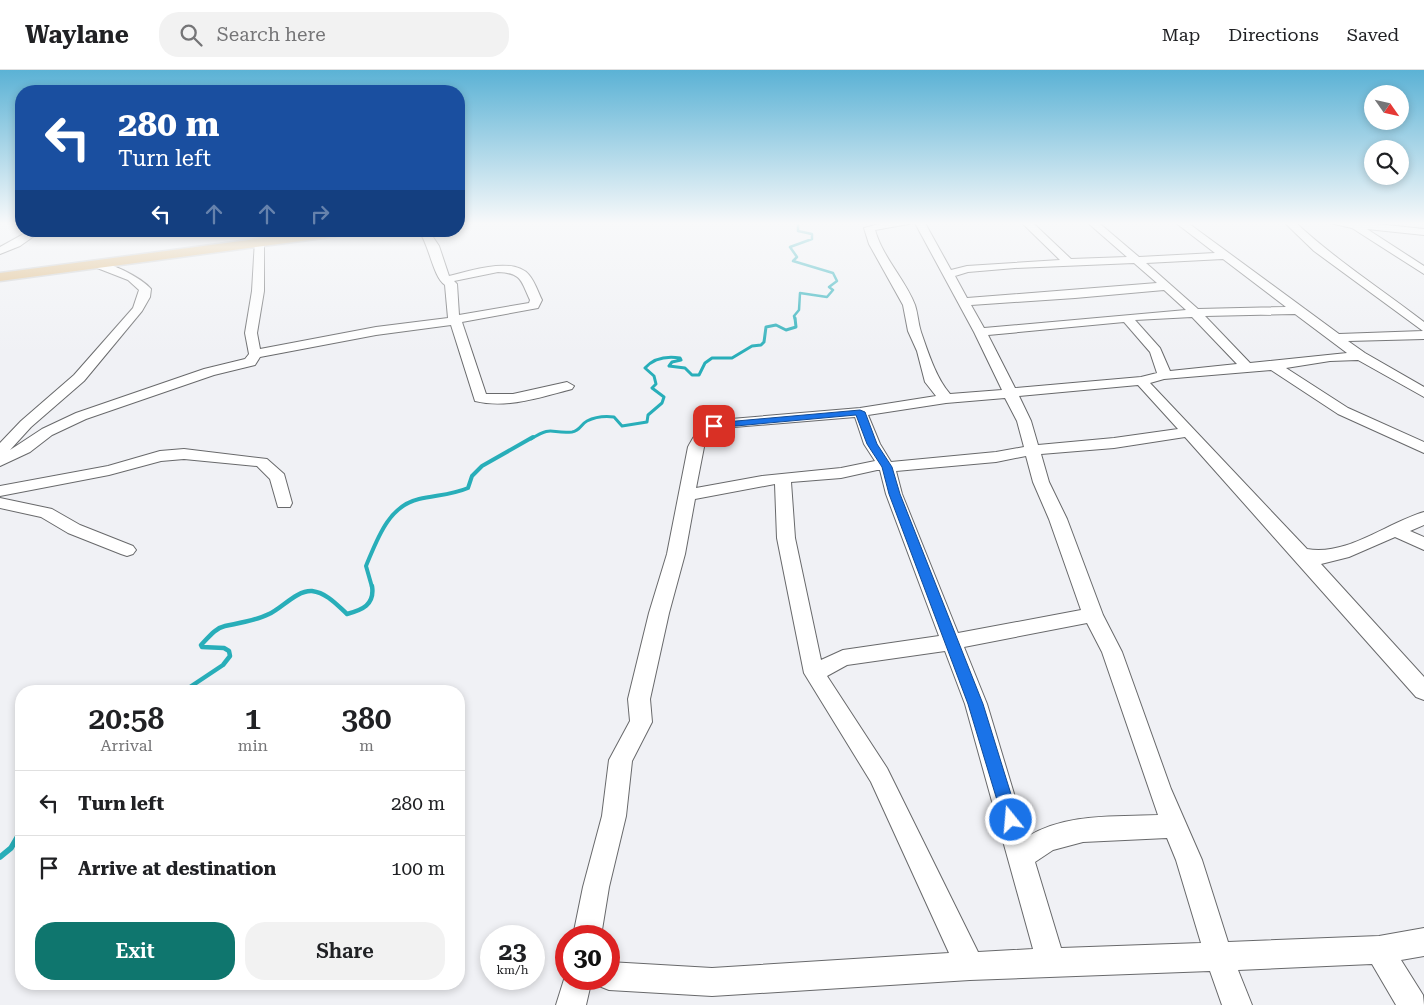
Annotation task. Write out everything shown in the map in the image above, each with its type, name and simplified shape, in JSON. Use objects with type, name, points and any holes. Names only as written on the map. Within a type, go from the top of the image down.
[{"type":"main road","points":[[0,277],[77,267]]},
{"type":"street","points":[[0,452],[26,424],[79,378],[138,309],[144,298],[145,289],[139,282],[102,267]]},
{"type":"street","points":[[0,461],[25,450],[47,432],[81,416],[209,372],[250,362],[255,354],[251,333],[258,291],[258,267]]},
{"type":"street","points":[[439,267],[445,280],[451,284],[452,311],[472,379],[480,398],[491,400],[513,397],[567,386]]},
{"type":"street","points":[[887,267],[909,305],[914,331],[923,351],[932,382],[946,399]]},
{"type":"street","points":[[943,267],[980,332],[1024,421],[1041,482],[1058,519],[1093,615],[1112,652],[1174,826],[1189,860],[1219,958],[1237,1005]]},
{"type":"street","points":[[947,275],[967,269],[1001,267]]},
{"type":"street","points":[[1144,267],[1195,312],[1247,367]]},
{"type":"street","points":[[1240,267],[1360,356],[1424,393]]},
{"type":"street","points":[[1344,267],[1424,328]]},
{"type":"street","points":[[255,354],[376,331],[456,320],[534,306],[536,300],[525,277],[513,270],[500,268],[445,280]]},
{"type":"street","points":[[962,302],[1075,295],[1166,286]]},
{"type":"street","points":[[980,332],[1195,312],[1299,310]]},
{"type":"street","points":[[1128,319],[1159,356],[1164,365],[1164,375]]},
{"type":"street","points":[[1338,338],[1424,335]]},
{"type":"street","points":[[589,925],[596,887],[614,816],[621,760],[641,722],[639,699],[659,613],[676,554],[696,447],[704,430],[714,426],[860,412],[946,399],[1141,381],[1164,375],[1274,366],[1330,357],[1360,356]]},
{"type":"street","points":[[1274,366],[1338,408],[1424,448]]},
{"type":"street","points":[[1404,380],[1424,378]]},
{"type":"street","points":[[1141,381],[1267,516],[1424,691]]},
{"type":"street","points":[[860,412],[872,444],[887,467],[894,494],[950,642],[976,704],[1052,962]]},
{"type":"street","points":[[688,495],[716,488],[816,474],[841,474],[877,465],[887,467],[996,457],[1031,450],[1114,443],[1187,432]]},
{"type":"street","points":[[0,491],[109,470],[160,456],[184,454],[261,462],[272,468],[278,478],[284,503]]},
{"type":"street","points":[[783,479],[786,538],[814,673],[879,775],[970,966]]},
{"type":"street","points":[[0,502],[46,513],[74,529],[127,550]]},
{"type":"street","points":[[1300,554],[1322,558],[1344,553],[1378,536],[1396,531],[1424,518]]},
{"type":"street","points":[[1396,531],[1424,544]]},
{"type":"street","points":[[814,673],[843,658],[950,642],[1093,615]]},
{"type":"street","points":[[1021,856],[1047,839],[1083,830],[1174,826]]},
{"type":"street","points":[[620,977],[712,982],[1052,962],[1219,958],[1379,950],[1424,942]]},
{"type":"street","points":[[1379,950],[1413,1005]]},
{"type":"street","points":[[571,1005],[575,990]]},
{"type":"waterway","points":[[795,319],[794,316],[799,310],[800,293],[827,297],[833,290],[829,287],[837,281],[833,273],[812,267]]},
{"type":"waterway","points":[[531,439],[548,431],[572,432],[579,429],[587,421],[600,417],[614,417],[622,426],[647,422],[648,415],[662,403],[664,397],[652,388],[656,384],[654,376],[645,368],[652,362],[661,358],[680,358],[681,360],[672,362],[669,366],[685,368],[692,375],[699,375],[705,363],[712,358],[732,358],[752,346],[761,345],[764,342],[766,327],[776,325],[786,330],[796,327],[795,318]]},
{"type":"waterway","points":[[372,587],[366,566],[379,535],[399,509],[419,499],[450,494],[468,488],[472,476],[482,466],[533,437]]},
{"type":"waterway","points":[[193,685],[223,665],[230,656],[229,651],[224,648],[202,647],[201,645],[218,629],[264,616],[306,591],[322,594],[347,614],[358,611],[366,606],[371,598],[372,587]]},
{"type":"waterway","points":[[0,857],[11,848],[15,841]]},
{"type":"route","points":[[714,426],[719,424],[860,412],[872,444],[887,467],[894,494],[950,642],[976,704],[1011,820]]}]
